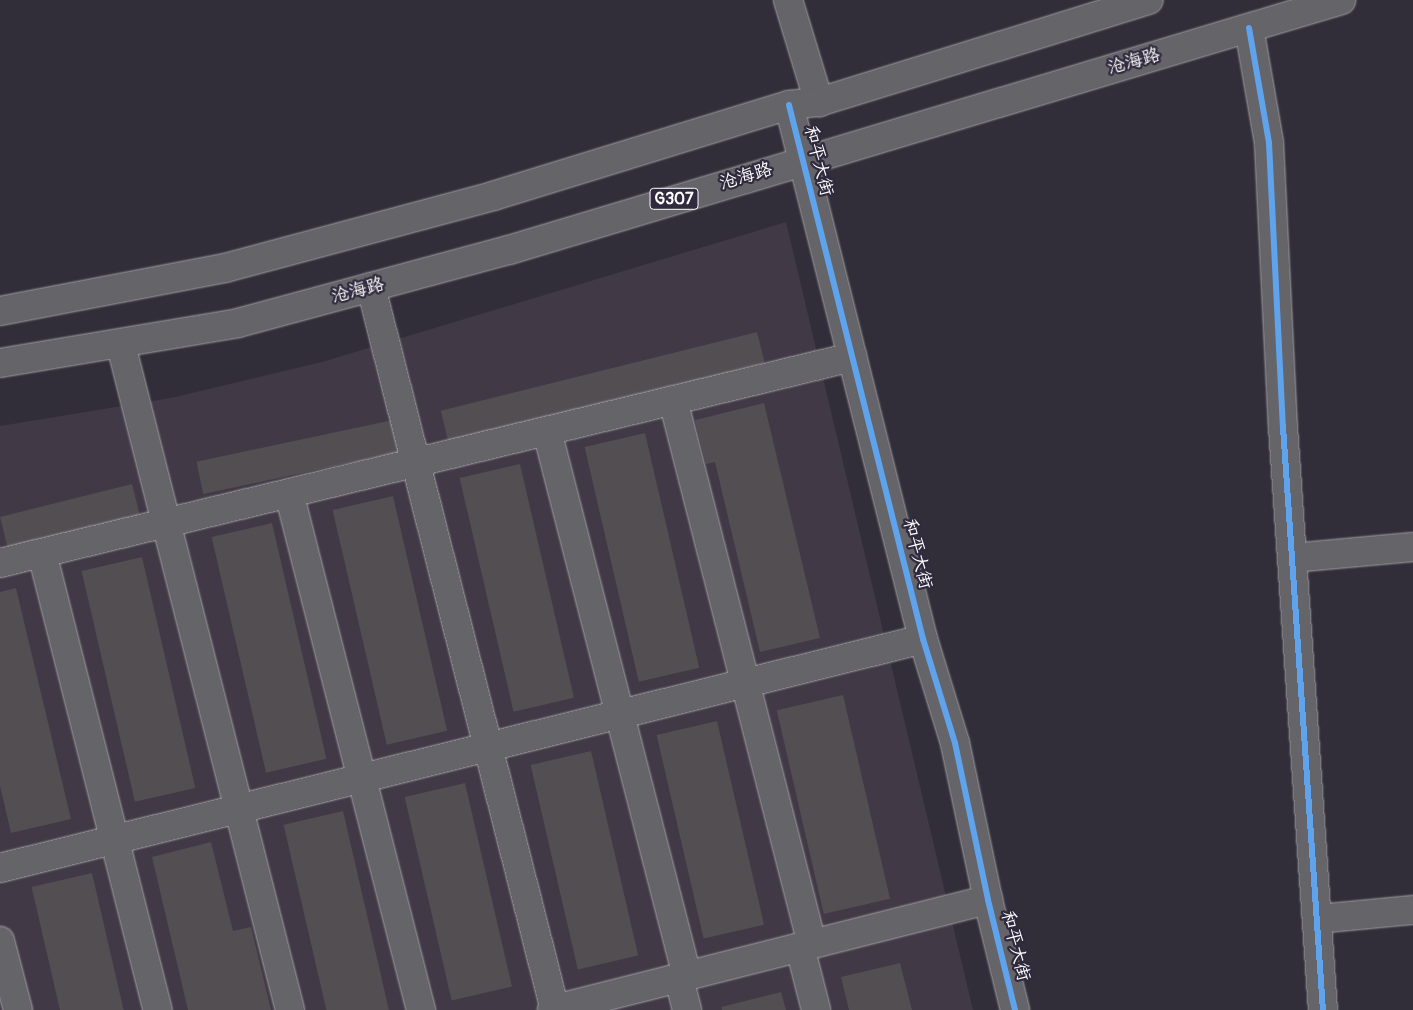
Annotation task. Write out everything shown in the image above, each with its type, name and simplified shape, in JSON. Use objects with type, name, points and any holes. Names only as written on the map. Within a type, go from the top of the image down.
[{"type":"street","points":[[788,0],[819,102]]},
{"type":"street","points":[[0,311],[107,292],[235,265],[493,196],[789,105],[819,102],[1149,0]]},
{"type":"street","name":"沧海路","points":[[0,363],[121,345],[238,323],[508,250],[802,159],[1341,0]]},
{"type":"street","points":[[1249,28],[1269,143],[1292,558],[1322,1010]]},
{"type":"street","name":"和平大街","points":[[789,105],[923,639],[955,743],[988,900],[1015,1010]]},
{"type":"street","points":[[371,287],[554,1010],[988,900]]},
{"type":"street","points":[[121,345],[290,1010]]},
{"type":"street","points":[[0,563],[852,357]]},
{"type":"street","points":[[673,400],[745,683],[806,946],[816,1010]]},
{"type":"street","points":[[547,431],[620,714],[683,977],[688,1010]]},
{"type":"street","points":[[289,493],[421,1010]]},
{"type":"street","points":[[1292,558],[1413,547]]},
{"type":"street","points":[[42,553],[158,1010]]},
{"type":"street","points":[[0,868],[923,639]]},
{"type":"street","points":[[1317,919],[1413,910]]},
{"type":"street","points":[[0,941],[18,1010]]},
{"type":"shaded area","points":[[786,222],[973,1010],[0,1010],[0,426],[171,398],[322,362]]},
{"type":"building","points":[[757,332],[765,363],[448,442],[441,411]]},
{"type":"building","points":[[764,403],[820,638],[760,652],[715,462],[706,464],[695,420]]},
{"type":"building","points":[[393,420],[400,452],[203,494],[196,462]]},
{"type":"building","points":[[645,433],[699,668],[639,682],[585,447]]},
{"type":"building","points":[[520,464],[574,698],[514,712],[460,478]]},
{"type":"building","points":[[132,484],[140,516],[8,549],[0,517]]},
{"type":"building","points":[[393,496],[447,731],[387,745],[333,510]]},
{"type":"building","points":[[272,523],[326,759],[266,773],[212,537]]},
{"type":"building","points":[[142,557],[195,788],[135,802],[82,571]]},
{"type":"building","points":[[16,588],[71,819],[11,833],[0,786],[0,592]]},
{"type":"building","points":[[843,695],[890,899],[824,914],[777,710]]},
{"type":"building","points":[[717,721],[764,925],[704,939],[657,735]]},
{"type":"building","points":[[591,751],[638,956],[578,970],[531,765]]},
{"type":"building","points":[[465,783],[512,987],[452,1001],[405,797]]},
{"type":"building","points":[[343,811],[389,1010],[326,1010],[284,825]]},
{"type":"building","points":[[211,842],[233,931],[251,927],[271,1010],[188,1010],[152,857]]},
{"type":"building","points":[[92,873],[124,1010],[60,1010],[32,887]]},
{"type":"building","points":[[900,963],[912,1010],[849,1010],[841,977]]},
{"type":"building","points":[[781,992],[786,1010],[722,1010],[721,1007]]},
{"type":"cycle path","points":[[1249,28],[1269,143],[1283,427],[1323,1010]]},
{"type":"cycle path","points":[[789,105],[923,639],[955,743],[988,900],[1015,1010]]}]
